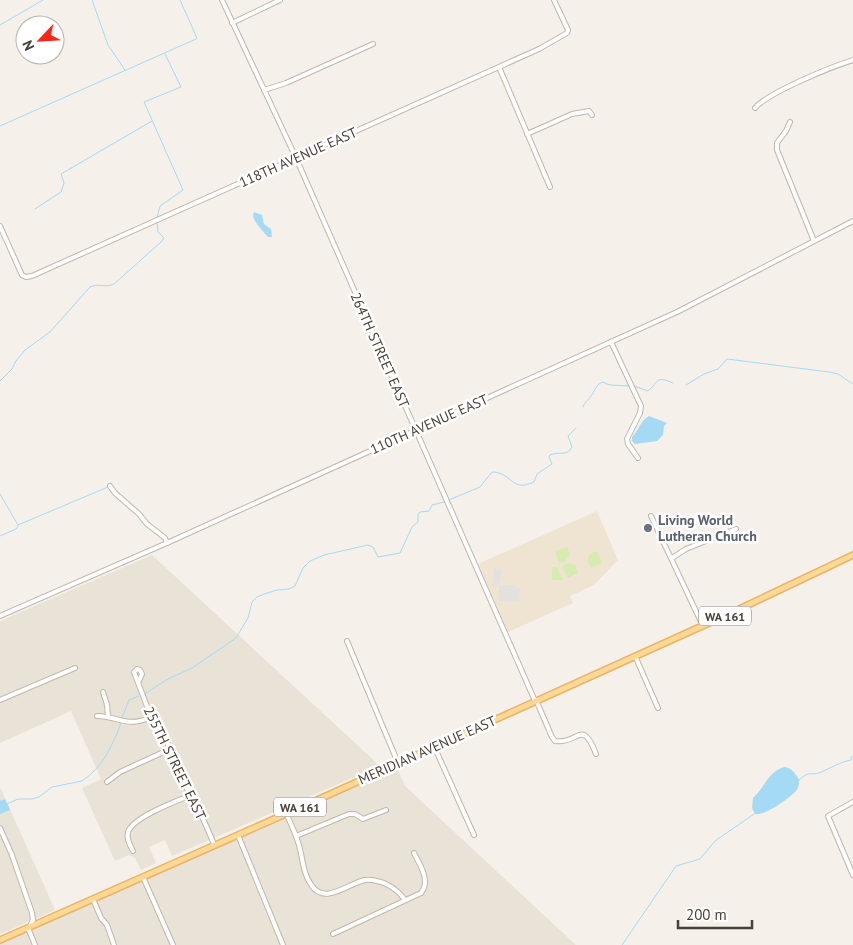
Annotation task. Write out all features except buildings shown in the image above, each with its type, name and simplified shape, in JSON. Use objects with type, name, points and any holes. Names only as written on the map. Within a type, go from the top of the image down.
[{"type":"main road","name":"MERIDIAN AVENUE EAST","points":[[0,940],[704,626],[853,555]]},
{"type":"street","name":"264TH STREET EAST","points":[[222,0],[296,158],[553,740],[561,742],[580,735],[587,736],[596,754]]},
{"type":"street","points":[[232,23],[280,0]]},
{"type":"street","name":"118TH AVENUE EAST","points":[[0,226],[20,271],[26,276],[32,276],[536,51],[567,33],[568,30],[554,0]]},
{"type":"street","points":[[264,90],[286,83],[373,44]]},
{"type":"street","points":[[755,108],[763,101],[791,86],[853,60]]},
{"type":"street","points":[[499,67],[550,187]]},
{"type":"street","points":[[527,134],[578,112],[588,111],[592,115]]},
{"type":"street","points":[[790,122],[777,143],[777,148],[814,241]]},
{"type":"street","name":"110TH AVENUE EAST","points":[[0,616],[168,543],[677,312],[853,221]]},
{"type":"street","points":[[611,342],[641,406],[640,413],[627,439],[628,444],[638,458]]},
{"type":"street","points":[[110,486],[168,543]]},
{"type":"street","points":[[651,516],[704,626]]},
{"type":"street","points":[[672,558],[686,549],[736,529]]},
{"type":"street","points":[[347,641],[398,763]]},
{"type":"street","points":[[635,656],[658,708]]},
{"type":"street","points":[[0,700],[75,668]]},
{"type":"street","name":"255TH STREET EAST","points":[[139,681],[152,717],[162,730],[214,844]]},
{"type":"street","points":[[103,692],[108,708],[108,716]]},
{"type":"street","points":[[97,716],[108,716],[132,723],[152,717]]},
{"type":"street","points":[[434,746],[474,836]]},
{"type":"street","points":[[107,782],[120,772],[170,749]]},
{"type":"street","points":[[133,851],[128,836],[135,824],[191,795]]},
{"type":"street","points":[[853,802],[828,816],[853,875]]},
{"type":"street","points":[[296,836],[348,814],[355,814],[363,819],[386,810]]},
{"type":"street","points":[[286,813],[296,836],[307,877],[312,887],[319,892],[330,894],[370,879],[394,888],[404,900]]},
{"type":"street","points":[[0,828],[2,837],[12,855],[31,910],[32,920],[29,927],[35,945]]},
{"type":"street","points":[[238,835],[283,945]]},
{"type":"street","points":[[333,934],[423,892],[424,876],[414,853]]},
{"type":"street","points":[[143,877],[173,945]]},
{"type":"street","points":[[93,899],[114,945]]},
{"type":"shaded area","points":[[597,511],[618,560],[594,585],[570,596],[573,603],[508,632],[478,564]]},
{"type":"shaded area","points":[[152,555],[380,766],[172,856],[165,840],[149,847],[156,863],[141,870],[135,858],[129,855],[115,861],[82,788],[101,779],[71,711],[0,743],[0,621]]},
{"type":"shaded area","points":[[494,568],[501,570],[500,583],[497,583],[497,586],[492,586]]},
{"type":"shaded area","points":[[499,585],[514,585],[515,588],[520,588],[519,602],[499,601]]},
{"type":"shaded area","points":[[397,768],[405,786],[576,945],[0,945],[0,942]]},
{"type":"shaded area","points":[[0,787],[55,910],[0,934]]},
{"type":"green space","points":[[567,547],[570,554],[565,562],[559,563],[555,551]]},
{"type":"green space","points":[[597,552],[602,563],[591,568],[587,562],[589,555]]},
{"type":"green space","points":[[569,563],[575,565],[578,573],[568,578],[562,567]]},
{"type":"green space","points":[[552,567],[557,567],[563,580],[552,580]]},
{"type":"water","points":[[254,212],[262,215],[264,224],[271,229],[272,237],[268,237],[257,224],[253,216]]},
{"type":"water","points":[[649,416],[667,423],[664,426],[663,435],[657,441],[635,444],[632,441],[632,437]]},
{"type":"water","points":[[784,767],[795,773],[798,778],[797,790],[776,806],[755,814],[752,808],[753,798],[774,772]]},
{"type":"water","points":[[0,799],[1,801],[5,799],[10,810],[0,814]]},
{"type":"waterway","points":[[0,25],[43,0]]},
{"type":"waterway","points":[[92,0],[108,45],[125,70]]},
{"type":"waterway","points":[[0,126],[196,39],[180,0]]},
{"type":"waterway","points":[[157,218],[160,206],[183,190],[144,102],[181,87],[165,54]]},
{"type":"waterway","points":[[35,209],[61,192],[64,183],[61,174],[152,121]]},
{"type":"waterway","points":[[0,381],[12,369],[25,350],[50,332],[90,287],[114,284],[161,242],[164,238],[158,232],[157,222]]},
{"type":"waterway","points":[[686,385],[704,374],[718,369],[727,359],[829,372],[838,374],[853,384]]},
{"type":"waterway","points":[[634,386],[648,391],[660,380],[673,383]]},
{"type":"waterway","points":[[583,407],[596,387],[602,382],[610,385],[630,386]]},
{"type":"waterway","points":[[449,500],[480,487],[492,472],[504,475],[516,484],[526,485],[534,482],[537,474],[552,464],[550,455],[565,453],[570,450],[572,447],[568,436],[576,428]]},
{"type":"waterway","points":[[0,494],[18,525],[108,487]]},
{"type":"waterway","points":[[145,694],[166,680],[192,668],[236,638],[248,618],[252,602],[264,594],[295,586],[303,568],[310,561],[324,555],[368,545],[373,547],[378,557],[400,553],[412,527],[418,522],[418,514],[429,511],[432,505],[444,502]]},
{"type":"waterway","points":[[0,536],[16,529],[18,526]]},
{"type":"waterway","points":[[122,718],[129,700],[139,696]]},
{"type":"waterway","points":[[7,804],[18,799],[39,797],[52,787],[82,781],[101,763],[121,723]]},
{"type":"waterway","points":[[799,780],[806,775],[818,773],[851,760],[853,756]]},
{"type":"waterway","points":[[622,945],[676,866],[700,859],[715,841],[754,814]]},
{"type":"place","name":"Living World Lutheran Church","points":[[648,528]]}]
